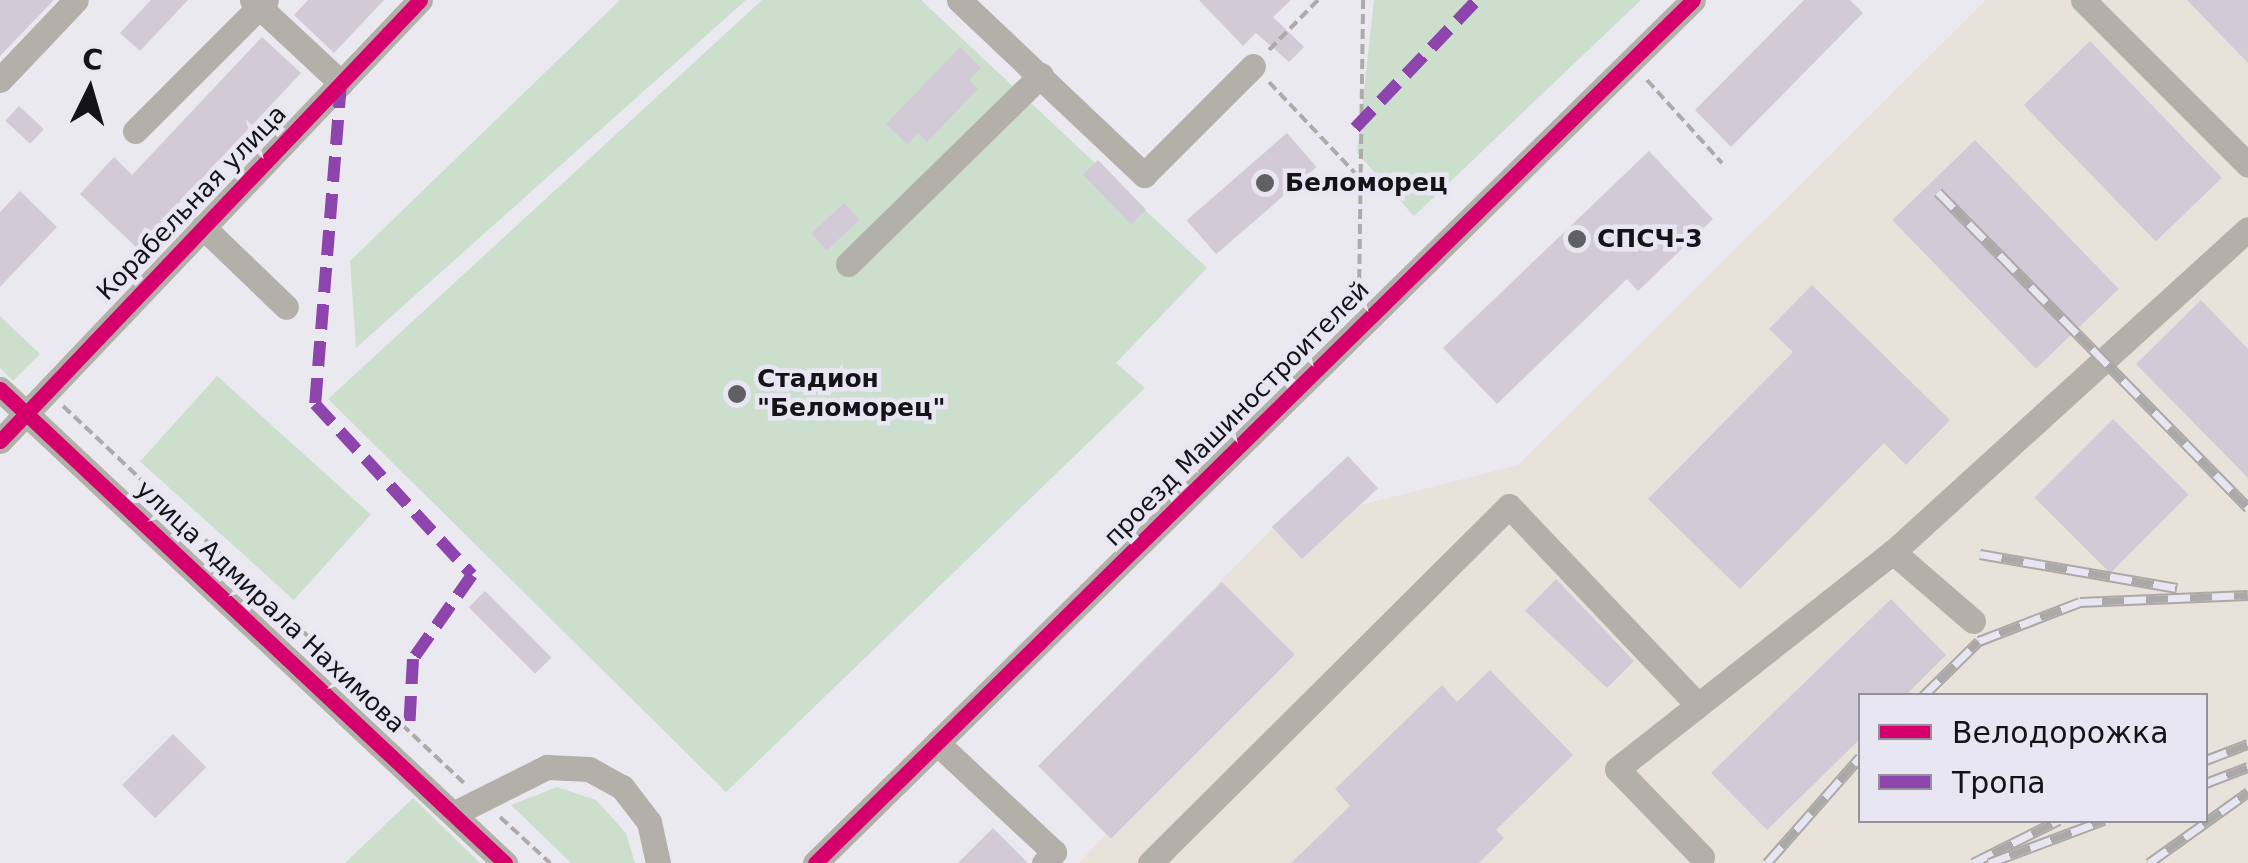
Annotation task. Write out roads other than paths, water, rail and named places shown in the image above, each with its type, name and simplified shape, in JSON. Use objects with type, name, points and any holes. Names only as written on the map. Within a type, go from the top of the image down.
[{"type":"street","points":[[0,80],[76,0]]},
{"type":"street","name":"Корабельная улица","points":[[0,440],[420,0]]},
{"type":"street","points":[[960,0],[1144,175],[1253,66]]},
{"type":"street","name":"проезд Машиностроителей","points":[[815,863],[1693,0]]},
{"type":"street","points":[[2083,0],[2248,165]]},
{"type":"street","points":[[136,131],[260,1],[341,83]]},
{"type":"street","points":[[848,264],[1042,75]]},
{"type":"street","points":[[203,227],[286,308]]},
{"type":"street","points":[[1702,857],[1617,769],[1892,552],[2248,229]]},
{"type":"street","name":"улица Адмирала Нахимова","points":[[0,389],[505,863]]},
{"type":"street","points":[[1150,863],[1509,506],[1698,705]]},
{"type":"street","points":[[1892,552],[1973,621]]},
{"type":"street","points":[[938,744],[1054,852],[1044,863]]},
{"type":"street","points":[[455,813],[548,768],[589,769],[622,787],[649,822],[658,863]]},
{"type":"railway","points":[[1938,192],[2248,508]]},
{"type":"railway","points":[[1980,554],[2177,588]]},
{"type":"railway","points":[[1926,693],[1979,641],[2080,602],[2248,595]]},
{"type":"railway","points":[[2208,759],[2248,744]]},
{"type":"railway","points":[[1767,863],[1858,759]]},
{"type":"railway","points":[[2208,782],[2248,767]]},
{"type":"railway","points":[[2208,821],[2248,792]]},
{"type":"railway","points":[[1973,863],[2053,823]]},
{"type":"railway","points":[[1989,863],[2096,823]]},
{"type":"railway","points":[[2149,863],[2205,823]]},
{"type":"place","name":"Беломорец","points":[[1265,183]]},
{"type":"place","name":"СПСЧ-3","points":[[1577,239]]},
{"type":"place","name":"Стадион \"Беломорец\"","points":[[737,394]]}]
